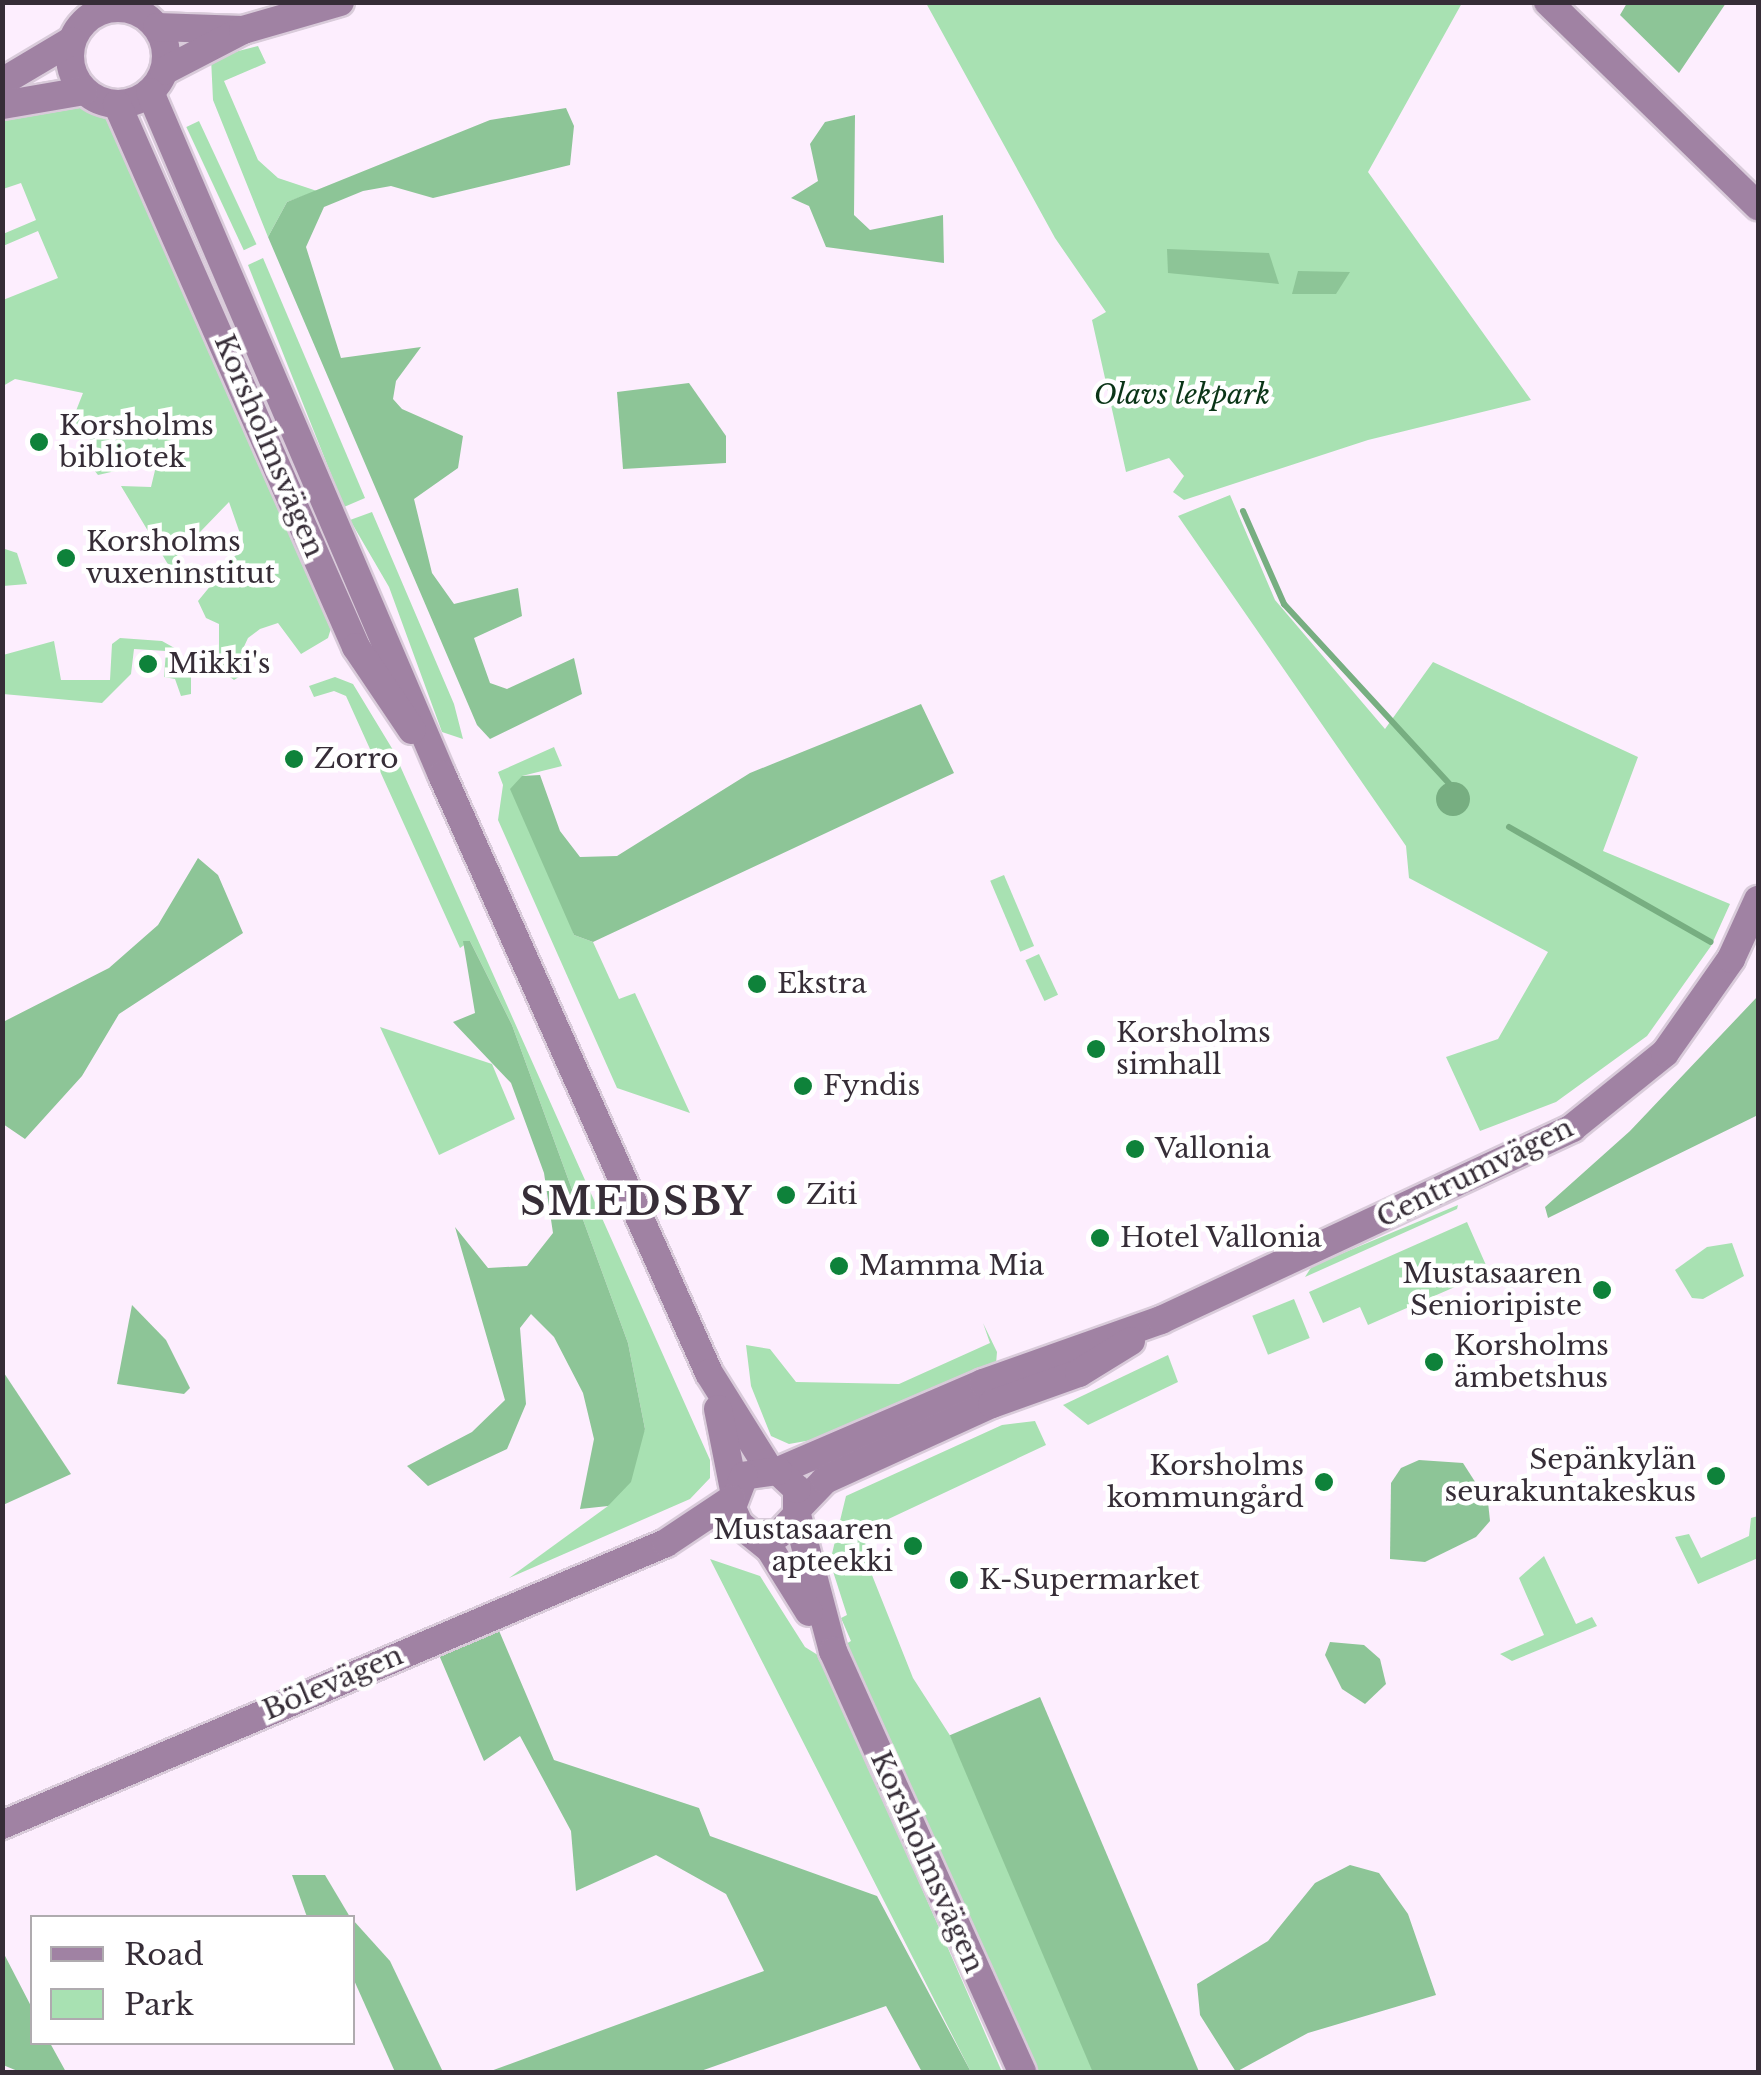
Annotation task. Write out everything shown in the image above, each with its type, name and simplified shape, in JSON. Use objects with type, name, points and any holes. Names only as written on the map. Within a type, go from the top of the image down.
[{"type":"main road","points":[[2,105],[84,91],[116,104],[243,30],[340,2]]},
{"type":"main road","points":[[1548,2],[1758,206]]},
{"type":"main road","points":[[2,82],[60,54],[79,22],[124,5],[157,27],[243,30]]},
{"type":"main road","points":[[79,22],[71,68],[84,91]]},
{"type":"main road","points":[[156,81],[157,27]]},
{"type":"main road","name":"Korsholmsvägen","points":[[156,81],[442,775],[708,1373],[774,1470]]},
{"type":"main road","name":"Korsholmsvägen","points":[[116,104],[356,647],[442,775]]},
{"type":"main road","name":"Centrumvägen","points":[[774,1470],[983,1384],[1161,1320],[1514,1160],[1623,1093],[1703,1005],[1758,900]]},
{"type":"main road","name":"Centrumvägen","points":[[798,1511],[825,1480],[992,1404],[1079,1373],[1161,1320]]},
{"type":"main road","name":"Korsholmsvägen","points":[[708,1373],[733,1494]]},
{"type":"main road","points":[[774,1470],[792,1482],[798,1511],[779,1534],[749,1532],[733,1494],[752,1472],[774,1470]]},
{"type":"main road","name":"Bölevägen","points":[[2,1825],[666,1543],[733,1494]]},
{"type":"main road","name":"Korsholmsvägen","points":[[798,1511],[833,1651]]},
{"type":"main road","name":"Korsholmsvägen","points":[[749,1532],[783,1568],[833,1651],[1022,2072]]},
{"type":"main road","name":"Bölevägen","points":[[666,1543],[749,1532]]},
{"type":"green space","name":"Olavs lekpark","points":[[926,3],[1462,3],[1368,172],[1531,400],[1368,440],[1184,500],[1173,492],[1184,476],[1169,458],[1126,472],[1092,320],[1106,312],[1055,238]]},
{"type":"green space","points":[[258,46],[266,63],[224,81],[258,160],[278,178],[317,191],[287,202],[268,237],[213,100],[211,58]]},
{"type":"green space","points":[[81,104],[118,123],[333,622],[328,638],[301,654],[278,623],[260,629],[248,638],[241,653],[245,673],[234,680],[219,669],[219,624],[206,618],[198,601],[244,545],[229,502],[172,561],[177,567],[172,571],[121,486],[151,487],[157,462],[134,455],[124,469],[98,475],[79,451],[93,436],[72,421],[83,393],[15,379],[3,386],[3,300],[58,278],[38,231],[3,246],[3,234],[36,220],[21,183],[3,189],[3,112]]},
{"type":"green space","points":[[199,121],[256,244],[244,250],[186,127]]},
{"type":"green space","points":[[263,258],[365,498],[344,507],[248,265]]},
{"type":"green space","points":[[1230,495],[1275,600],[1385,729],[1433,662],[1638,757],[1603,851],[1730,904],[1711,946],[1647,1036],[1556,1102],[1480,1131],[1446,1057],[1498,1039],[1548,952],[1409,878],[1406,846],[1178,516]]},
{"type":"green space","points":[[372,512],[454,704],[463,739],[442,732],[389,587],[350,520]]},
{"type":"green space","points":[[2,548],[17,553],[27,584],[3,586]]},
{"type":"green space","points":[[120,638],[162,641],[178,650],[191,672],[191,694],[181,696],[175,679],[164,677],[166,651],[134,649],[131,674],[102,703],[3,694],[3,655],[54,641],[61,680],[110,680],[112,644]]},
{"type":"green space","points":[[335,677],[353,684],[393,750],[710,1460],[710,1478],[690,1499],[509,1578],[608,1506],[645,1429],[628,1343],[512,1025],[470,941],[460,948],[346,696],[334,691],[314,697],[309,686]]},
{"type":"green space","points":[[554,747],[562,766],[522,776],[574,935],[593,942],[619,999],[635,993],[690,1113],[617,1088],[498,820],[503,785],[498,772]]},
{"type":"green space","points":[[1004,875],[1034,946],[1020,952],[990,881]]},
{"type":"green space","points":[[1039,954],[1058,995],[1044,1001],[1025,960]]},
{"type":"green space","points":[[380,1027],[492,1064],[515,1119],[439,1155]]},
{"type":"green space","points":[[1458,1205],[1457,1209],[1305,1277],[1312,1266]]},
{"type":"green space","points":[[1467,1222],[1489,1272],[1368,1325],[1360,1307],[1323,1323],[1309,1292]]},
{"type":"green space","points":[[1732,1243],[1744,1276],[1703,1299],[1692,1298],[1675,1270],[1707,1247]]},
{"type":"green space","points":[[1294,1299],[1310,1338],[1268,1355],[1252,1316]]},
{"type":"green space","points":[[983,1323],[997,1352],[996,1364],[823,1438],[789,1444],[771,1436],[751,1386],[746,1345],[770,1349],[796,1382],[899,1384],[990,1343]]},
{"type":"green space","points":[[1168,1355],[1178,1382],[1088,1425],[1063,1405]]},
{"type":"green space","points":[[1035,1421],[1046,1445],[865,1530],[866,1560],[913,1678],[951,1737],[1100,2072],[1038,2072],[968,1933],[844,1645],[851,1641],[841,1618],[847,1615],[830,1562],[846,1496],[1002,1425]]},
{"type":"green space","points":[[1758,1516],[1758,1558],[1698,1584],[1675,1537],[1689,1534],[1701,1558],[1749,1536],[1751,1518]]},
{"type":"green space","points":[[1544,1556],[1576,1624],[1592,1617],[1597,1626],[1512,1661],[1500,1654],[1544,1635],[1519,1578]]},
{"type":"green space","points":[[710,1559],[760,1576],[805,1647],[821,1657],[1002,2072],[971,2072]]},
{"type":"shaded area","points":[[1627,2],[1726,3],[1679,73],[1620,15]]},
{"type":"shaded area","points":[[566,108],[574,126],[570,165],[433,198],[391,186],[363,191],[324,207],[306,247],[341,358],[421,347],[396,381],[393,399],[402,409],[463,436],[458,468],[414,499],[432,573],[454,604],[518,588],[522,616],[474,638],[490,683],[507,689],[574,658],[582,694],[490,739],[477,725],[268,237],[287,202],[490,120]]},
{"type":"shaded area","points":[[855,115],[854,215],[870,230],[943,215],[944,263],[826,247],[809,206],[791,198],[818,181],[810,144],[825,122]]},
{"type":"shaded area","points":[[1167,249],[1269,253],[1279,284],[1168,273]]},
{"type":"shaded area","points":[[1298,271],[1350,272],[1336,294],[1292,294]]},
{"type":"shaded area","points":[[689,383],[726,436],[726,463],[623,469],[617,392]]},
{"type":"shaded area","points":[[921,704],[954,773],[593,942],[574,935],[510,789],[522,776],[540,775],[560,831],[580,857],[617,856],[750,773]]},
{"type":"shaded area","points":[[1453,782],[1465,787],[1470,799],[1465,811],[1453,816],[1441,811],[1436,799],[1441,787]]},
{"type":"shaded area","points":[[198,858],[218,875],[243,933],[119,1014],[82,1076],[25,1139],[3,1124],[3,1022],[109,968],[158,925]]},
{"type":"shaded area","points":[[463,941],[470,941],[512,1025],[628,1343],[645,1429],[631,1482],[608,1506],[580,1509],[594,1439],[583,1393],[554,1337],[531,1314],[520,1328],[526,1404],[507,1449],[428,1486],[407,1466],[472,1432],[505,1400],[455,1227],[488,1268],[527,1266],[553,1233],[544,1173],[511,1083],[453,1022],[475,1013]]},
{"type":"shaded area","points":[[1758,996],[1758,1115],[1548,1218],[1545,1207],[1630,1131]]},
{"type":"shaded area","points":[[132,1305],[166,1340],[190,1388],[184,1394],[117,1384]]},
{"type":"shaded area","points":[[2,1370],[71,1474],[3,1505],[2,1505]]},
{"type":"shaded area","points":[[1419,1460],[1463,1463],[1488,1502],[1490,1521],[1476,1537],[1425,1562],[1390,1559],[1391,1483],[1401,1468]]},
{"type":"shaded area","points":[[497,1626],[554,1760],[699,1808],[710,1836],[877,1896],[971,2072],[922,2072],[886,2006],[698,2072],[488,2072],[764,1971],[726,1894],[656,1855],[576,1891],[571,1831],[520,1736],[484,1761],[439,1655]]},
{"type":"shaded area","points":[[1330,1642],[1364,1645],[1380,1659],[1386,1684],[1365,1704],[1342,1689],[1325,1655]]},
{"type":"shaded area","points":[[1040,1697],[1199,2072],[1093,2072],[950,1735]]},
{"type":"shaded area","points":[[1350,1865],[1379,1873],[1408,1914],[1436,1995],[1308,2033],[1236,2072],[1200,2015],[1197,1984],[1268,1941],[1315,1883]]},
{"type":"shaded area","points":[[292,1875],[325,1875],[349,1915],[306,1915]]},
{"type":"shaded area","points":[[355,1922],[390,1961],[443,2072],[395,2072],[355,1982]]},
{"type":"shaded area","points":[[2,1950],[30,2004],[30,2045],[51,2045],[66,2072],[20,2072],[3,2065]]},
{"type":"waterway","points":[[1243,511],[1284,604],[1452,787]]},
{"type":"waterway","points":[[1509,827],[1711,942]]},
{"type":"place","name":"Korsholms bibliotek","points":[[39,442]]},
{"type":"place","name":"Korsholms vuxeninstitut","points":[[66,558]]},
{"type":"place","name":"Mikki's","points":[[148,664]]},
{"type":"place","name":"Zorro","points":[[294,759]]},
{"type":"place","name":"Ekstra","points":[[757,984]]},
{"type":"place","name":"Korsholms simhall","points":[[1096,1049]]},
{"type":"place","name":"Fyndis","points":[[803,1086]]},
{"type":"place","name":"Vallonia","points":[[1135,1149]]},
{"type":"place","name":"Ziti","points":[[786,1195]]},
{"type":"place","name":"Hotel Vallonia","points":[[1100,1238]]},
{"type":"place","name":"Mamma Mia","points":[[839,1266]]},
{"type":"place","name":"Mustasaaren Senioripiste","points":[[1602,1290]]},
{"type":"place","name":"Korsholms ämbetshus","points":[[1434,1362]]},
{"type":"place","name":"Sepänkylän seurakuntakeskus","points":[[1716,1476]]},
{"type":"place","name":"Korsholms kommungård","points":[[1324,1482]]},
{"type":"place","name":"Mustasaaren apteekki","points":[[913,1546]]},
{"type":"place","name":"K-Supermarket","points":[[959,1580]]},
{"type":"district","name":"SMEDSBY","points":[[637,1202]]}]
